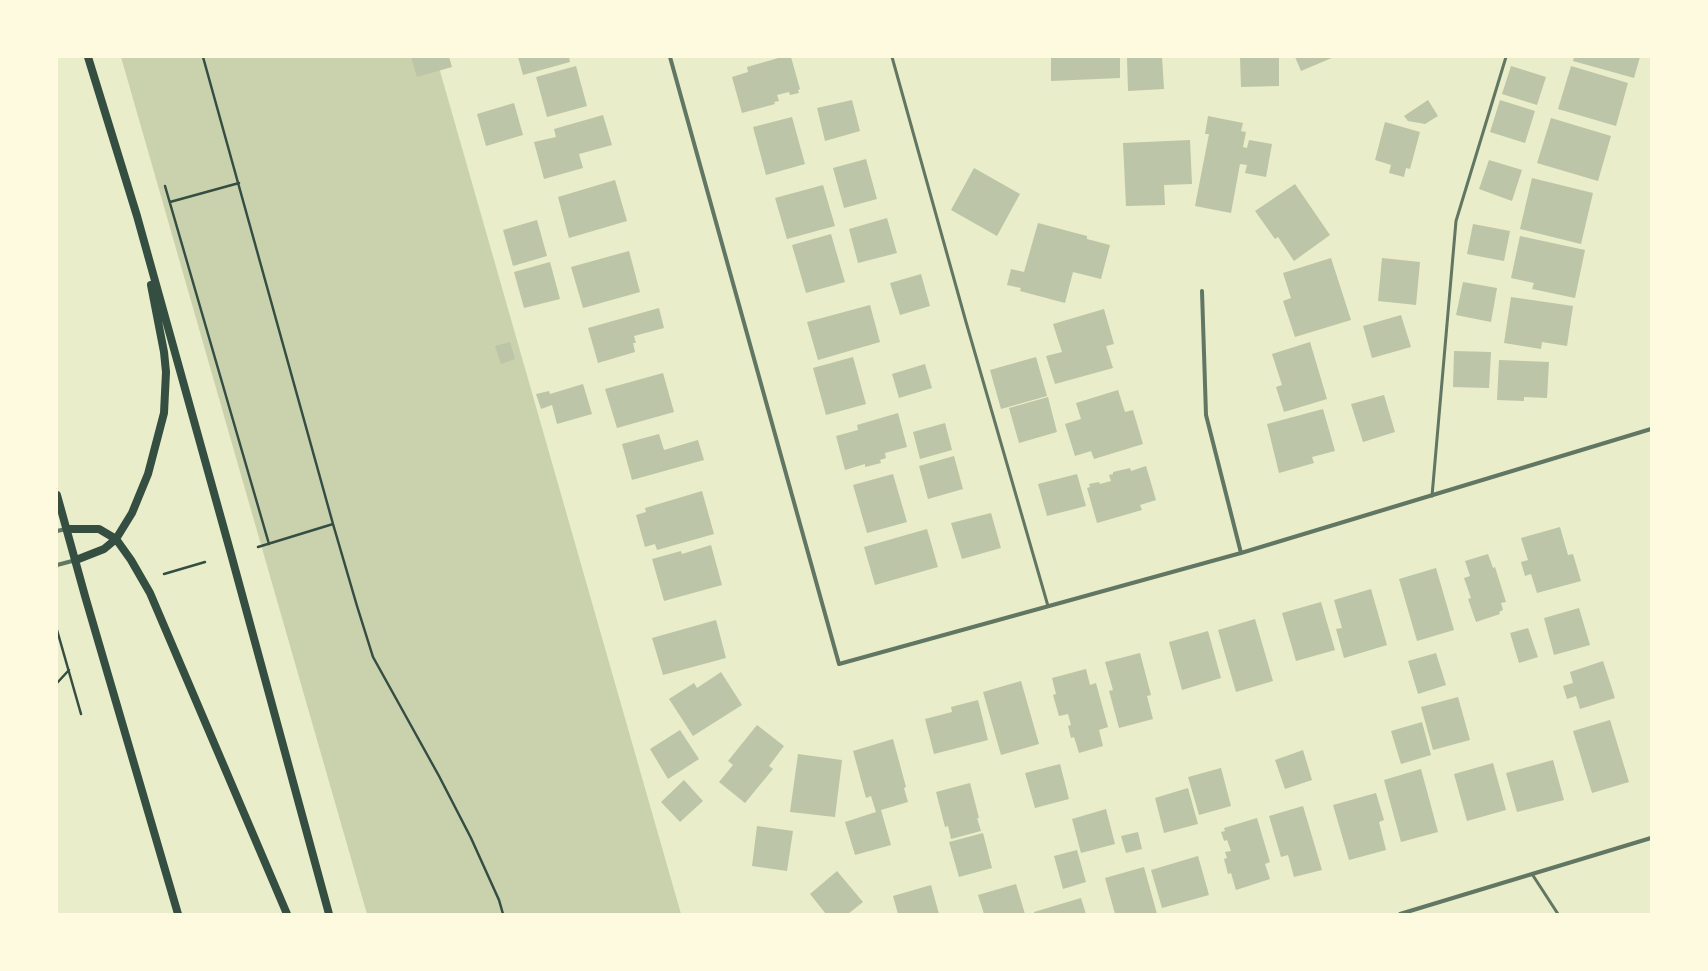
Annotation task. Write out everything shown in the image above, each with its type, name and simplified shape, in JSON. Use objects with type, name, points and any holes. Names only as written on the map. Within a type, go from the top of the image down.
[{"type":"main road","points":[[84,57],[93,76]]},
{"type":"main road","points":[[88,57],[137,216],[329,914]]},
{"type":"main road","points":[[76,560],[104,549],[116,540],[132,513],[148,474],[164,413],[166,372],[164,352],[137,216]]},
{"type":"main road","points":[[57,495],[178,914]]},
{"type":"main road","points":[[67,529],[99,529],[116,540],[131,560],[150,593],[287,914]]},
{"type":"street","points":[[670,57],[839,664],[1241,553],[1651,429]]},
{"type":"street","points":[[1202,291],[1206,415],[1241,553]]},
{"type":"street","points":[[57,531],[67,529]]},
{"type":"street","points":[[57,565],[76,560]]},
{"type":"street","points":[[1400,914],[1651,838]]},
{"type":"lane","points":[[892,57],[966,322],[1048,606]]},
{"type":"lane","points":[[1432,496],[1456,221],[1506,57]]},
{"type":"lane","points":[[1532,874],[1558,914]]},
{"type":"path","points":[[203,57],[356,606],[373,657],[439,776],[471,838],[504,914]]},
{"type":"path","points":[[170,202],[238,183]]},
{"type":"path","points":[[165,186],[270,544]]},
{"type":"path","points":[[258,547],[333,524]]},
{"type":"path","points":[[164,574],[205,562]]},
{"type":"path","points":[[57,630],[81,714]]},
{"type":"path","points":[[57,683],[69,670]]},
{"type":"green space","points":[[121,57],[436,57],[681,914],[367,914]]},
{"type":"building","points":[[411,57],[449,57],[452,67],[417,77]]},
{"type":"building","points":[[518,57],[569,57],[570,62],[523,75]]},
{"type":"building","points":[[782,57],[791,57],[800,89],[798,90],[799,93],[790,95],[789,92],[777,95],[779,101],[774,102],[775,104],[742,113],[732,77],[748,72],[747,67]]},
{"type":"building","points":[[1051,57],[1120,57],[1120,78],[1051,81]]},
{"type":"building","points":[[1127,57],[1162,57],[1164,89],[1128,91]]},
{"type":"building","points":[[1240,57],[1279,57],[1279,86],[1241,87]]},
{"type":"building","points":[[1295,57],[1334,57],[1301,71]]},
{"type":"building","points":[[1574,57],[1640,57],[1634,78],[1573,61]]},
{"type":"building","points":[[576,66],[587,106],[547,117],[536,77]]},
{"type":"building","points":[[1511,66],[1546,77],[1537,105],[1502,94]]},
{"type":"building","points":[[1571,66],[1628,83],[1616,126],[1558,109]]},
{"type":"building","points":[[852,100],[860,131],[825,141],[817,108]]},
{"type":"building","points":[[1428,100],[1438,116],[1425,124],[1408,121],[1404,116]]},
{"type":"building","points":[[1500,100],[1535,111],[1525,143],[1490,132]]},
{"type":"building","points":[[514,103],[523,135],[486,146],[477,114]]},
{"type":"building","points":[[603,115],[612,145],[579,154],[583,168],[544,179],[534,142],[556,137],[554,129]]},
{"type":"building","points":[[1208,116],[1243,123],[1241,131],[1246,132],[1243,147],[1247,148],[1249,140],[1272,144],[1266,177],[1245,173],[1247,165],[1240,164],[1231,213],[1195,206],[1209,134],[1205,134]]},
{"type":"building","points":[[792,117],[805,164],[766,175],[753,127]]},
{"type":"building","points":[[1551,118],[1611,136],[1598,181],[1537,163]]},
{"type":"building","points":[[1385,122],[1420,132],[1410,169],[1406,168],[1404,177],[1389,173],[1391,165],[1375,160]]},
{"type":"building","points":[[1190,140],[1192,184],[1164,185],[1165,205],[1126,206],[1123,143]]},
{"type":"building","points":[[866,159],[877,199],[844,208],[833,168]]},
{"type":"building","points":[[1489,160],[1522,170],[1512,201],[1479,189]]},
{"type":"building","points":[[974,168],[1020,194],[997,236],[951,210]]},
{"type":"building","points":[[1532,178],[1593,193],[1581,244],[1520,229]]},
{"type":"building","points":[[615,180],[627,221],[569,238],[558,197]]},
{"type":"building","points":[[1295,184],[1330,235],[1294,261],[1278,237],[1275,239],[1255,211]]},
{"type":"building","points":[[823,185],[835,226],[787,239],[775,198]]},
{"type":"building","points":[[887,218],[897,253],[858,263],[849,229]]},
{"type":"building","points":[[537,220],[547,256],[513,266],[503,230]]},
{"type":"building","points":[[1038,223],[1087,236],[1087,239],[1110,245],[1101,279],[1073,272],[1065,303],[1020,291],[1021,288],[1007,285],[1011,269],[1024,272]]},
{"type":"building","points":[[1473,224],[1510,231],[1504,261],[1467,254]]},
{"type":"building","points":[[831,234],[845,282],[806,293],[792,245]]},
{"type":"building","points":[[1520,236],[1585,250],[1575,298],[1532,289],[1534,283],[1511,278]]},
{"type":"building","points":[[629,251],[640,292],[583,308],[571,267]]},
{"type":"building","points":[[1331,258],[1351,320],[1295,337],[1283,301],[1291,298],[1283,273]]},
{"type":"building","points":[[1382,258],[1420,262],[1416,305],[1378,301]]},
{"type":"building","points":[[550,262],[560,299],[524,308],[514,272]]},
{"type":"building","points":[[921,274],[930,306],[900,315],[890,283]]},
{"type":"building","points":[[1463,282],[1497,288],[1491,322],[1456,315]]},
{"type":"building","points":[[1511,297],[1573,306],[1567,346],[1542,342],[1541,349],[1504,343]]},
{"type":"building","points":[[870,305],[880,342],[818,360],[807,322]]},
{"type":"building","points":[[659,308],[664,328],[634,336],[636,343],[633,343],[635,352],[598,363],[588,328]]},
{"type":"building","points":[[1104,309],[1114,344],[1106,346],[1113,368],[1055,384],[1046,356],[1062,352],[1053,324]]},
{"type":"building","points":[[1401,315],[1411,347],[1372,358],[1363,326]]},
{"type":"building","points":[[510,342],[515,359],[501,364],[495,346]]},
{"type":"building","points":[[1310,342],[1327,399],[1284,412],[1276,387],[1282,385],[1272,354]]},
{"type":"building","points":[[1454,351],[1491,352],[1489,388],[1453,387]]},
{"type":"building","points":[[853,357],[866,404],[826,415],[813,368]]},
{"type":"building","points":[[1036,357],[1047,396],[1001,409],[990,370]]},
{"type":"building","points":[[1499,360],[1549,362],[1547,398],[1524,397],[1524,401],[1497,400]]},
{"type":"building","points":[[925,364],[932,388],[899,398],[892,374]]},
{"type":"building","points":[[663,373],[674,412],[617,428],[605,389]]},
{"type":"building","points":[[583,384],[592,414],[557,424],[552,405],[541,409],[536,394],[549,391],[550,394]]},
{"type":"building","points":[[1118,390],[1125,412],[1133,410],[1143,444],[1094,459],[1091,451],[1075,456],[1065,424],[1081,419],[1076,403]]},
{"type":"building","points":[[1384,395],[1395,432],[1363,442],[1351,404]]},
{"type":"building","points":[[1048,397],[1057,432],[1019,443],[1009,408]]},
{"type":"building","points":[[1323,409],[1335,451],[1312,457],[1314,463],[1279,473],[1267,424]]},
{"type":"building","points":[[898,413],[907,447],[885,453],[886,458],[880,460],[881,463],[865,467],[865,464],[845,470],[836,436],[858,430],[857,425]]},
{"type":"building","points":[[945,423],[952,450],[920,459],[913,432]]},
{"type":"building","points":[[659,434],[664,450],[698,440],[704,460],[632,480],[622,444]]},
{"type":"building","points":[[954,456],[963,489],[928,499],[919,466]]},
{"type":"building","points":[[1146,466],[1156,500],[1140,505],[1142,510],[1097,523],[1087,488],[1090,487],[1089,484],[1099,482],[1100,484],[1111,481],[1109,475],[1113,474],[1113,472],[1130,468],[1131,471]]},
{"type":"building","points":[[893,474],[907,522],[867,533],[853,485]]},
{"type":"building","points":[[1077,474],[1086,506],[1047,516],[1038,484]]},
{"type":"building","points":[[702,491],[714,534],[657,550],[655,544],[645,547],[636,515],[646,512],[645,508]]},
{"type":"building","points":[[991,513],[1001,548],[962,559],[951,523]]},
{"type":"building","points":[[1560,527],[1568,555],[1573,554],[1581,581],[1537,593],[1531,574],[1525,576],[1521,562],[1528,560],[1521,538]]},
{"type":"building","points":[[927,529],[938,567],[875,585],[864,547]]},
{"type":"building","points":[[711,545],[722,585],[664,601],[652,559],[681,551],[682,554]]},
{"type":"building","points":[[1488,554],[1493,568],[1495,567],[1506,602],[1501,603],[1503,610],[1499,612],[1500,614],[1476,622],[1468,599],[1471,598],[1464,578],[1470,576],[1465,561]]},
{"type":"building","points":[[1436,568],[1454,630],[1417,641],[1399,579]]},
{"type":"building","points":[[1371,589],[1387,645],[1344,658],[1336,629],[1342,628],[1334,600]]},
{"type":"building","points":[[1321,602],[1335,650],[1296,661],[1282,613]]},
{"type":"building","points":[[1579,608],[1590,645],[1554,655],[1544,618]]},
{"type":"building","points":[[1255,619],[1273,681],[1236,692],[1218,630]]},
{"type":"building","points":[[716,620],[726,658],[663,675],[652,638]]},
{"type":"building","points":[[1528,628],[1538,657],[1519,663],[1510,633]]},
{"type":"building","points":[[1208,631],[1221,678],[1182,690],[1169,642]]},
{"type":"building","points":[[1140,653],[1151,695],[1147,696],[1153,719],[1119,728],[1109,691],[1113,690],[1105,662]]},
{"type":"building","points":[[1436,653],[1446,685],[1418,694],[1408,661]]},
{"type":"building","points":[[1603,661],[1615,698],[1580,709],[1576,696],[1567,699],[1563,686],[1573,683],[1570,672]]},
{"type":"building","points":[[1086,669],[1090,685],[1096,683],[1108,727],[1099,730],[1103,746],[1079,753],[1074,737],[1071,738],[1068,726],[1071,725],[1068,714],[1059,716],[1053,695],[1056,694],[1052,678]]},
{"type":"building","points":[[721,672],[742,705],[693,736],[669,699],[694,683],[697,688]]},
{"type":"building","points":[[1021,681],[1039,744],[1001,755],[983,692]]},
{"type":"building","points":[[1458,697],[1470,740],[1433,750],[1421,707]]},
{"type":"building","points":[[978,700],[988,740],[934,754],[925,719],[952,712],[951,707]]},
{"type":"building","points":[[1610,720],[1629,782],[1592,793],[1573,731]]},
{"type":"building","points":[[1422,722],[1431,755],[1401,764],[1391,731]]},
{"type":"building","points":[[757,725],[784,746],[769,766],[773,769],[745,803],[719,782],[733,765],[728,761]]},
{"type":"building","points":[[680,730],[699,759],[668,779],[650,749]]},
{"type":"building","points":[[893,739],[906,787],[904,788],[908,802],[881,810],[891,845],[855,855],[845,822],[876,812],[871,796],[866,798],[853,751]]},
{"type":"building","points":[[1303,750],[1312,780],[1285,789],[1275,760]]},
{"type":"building","points":[[798,754],[842,760],[835,817],[790,812]]},
{"type":"building","points":[[1553,760],[1564,800],[1517,812],[1506,773]]},
{"type":"building","points":[[1493,763],[1506,810],[1467,821],[1454,774]]},
{"type":"building","points":[[1060,764],[1069,799],[1035,808],[1025,773]]},
{"type":"building","points":[[1221,768],[1231,806],[1199,815],[1188,777]]},
{"type":"building","points":[[1421,769],[1438,832],[1401,842],[1384,780]]},
{"type":"building","points":[[684,780],[703,801],[680,822],[661,802]]},
{"type":"building","points":[[970,783],[981,831],[951,839],[948,826],[945,827],[936,792]]},
{"type":"building","points":[[1188,788],[1198,824],[1164,833],[1155,798]]},
{"type":"building","points":[[1376,793],[1384,820],[1379,822],[1386,850],[1349,860],[1333,805]]},
{"type":"building","points":[[1303,806],[1322,870],[1294,877],[1288,855],[1281,857],[1269,816]]},
{"type":"building","points":[[1106,809],[1115,844],[1081,853],[1072,819]]},
{"type":"building","points":[[1257,818],[1270,862],[1265,864],[1270,879],[1236,890],[1231,873],[1228,874],[1224,859],[1227,858],[1225,852],[1231,851],[1227,840],[1224,841],[1221,832],[1225,831],[1224,828]]},
{"type":"building","points":[[757,826],[793,831],[787,871],[752,866]]},
{"type":"building","points":[[1138,832],[1142,849],[1126,853],[1121,836]]},
{"type":"building","points":[[983,833],[992,868],[959,877],[949,842]]},
{"type":"building","points":[[1077,850],[1086,882],[1063,889],[1054,856]]},
{"type":"building","points":[[1198,856],[1209,895],[1162,908],[1151,870]]},
{"type":"building","points":[[1144,867],[1157,914],[1115,914],[1105,878]]},
{"type":"building","points":[[837,871],[863,902],[848,914],[826,914],[810,894]]},
{"type":"building","points":[[1016,884],[1025,914],[984,914],[978,895]]},
{"type":"building","points":[[931,885],[939,914],[898,914],[893,896]]},
{"type":"building","points":[[1081,898],[1086,914],[1034,914],[1034,912]]}]
